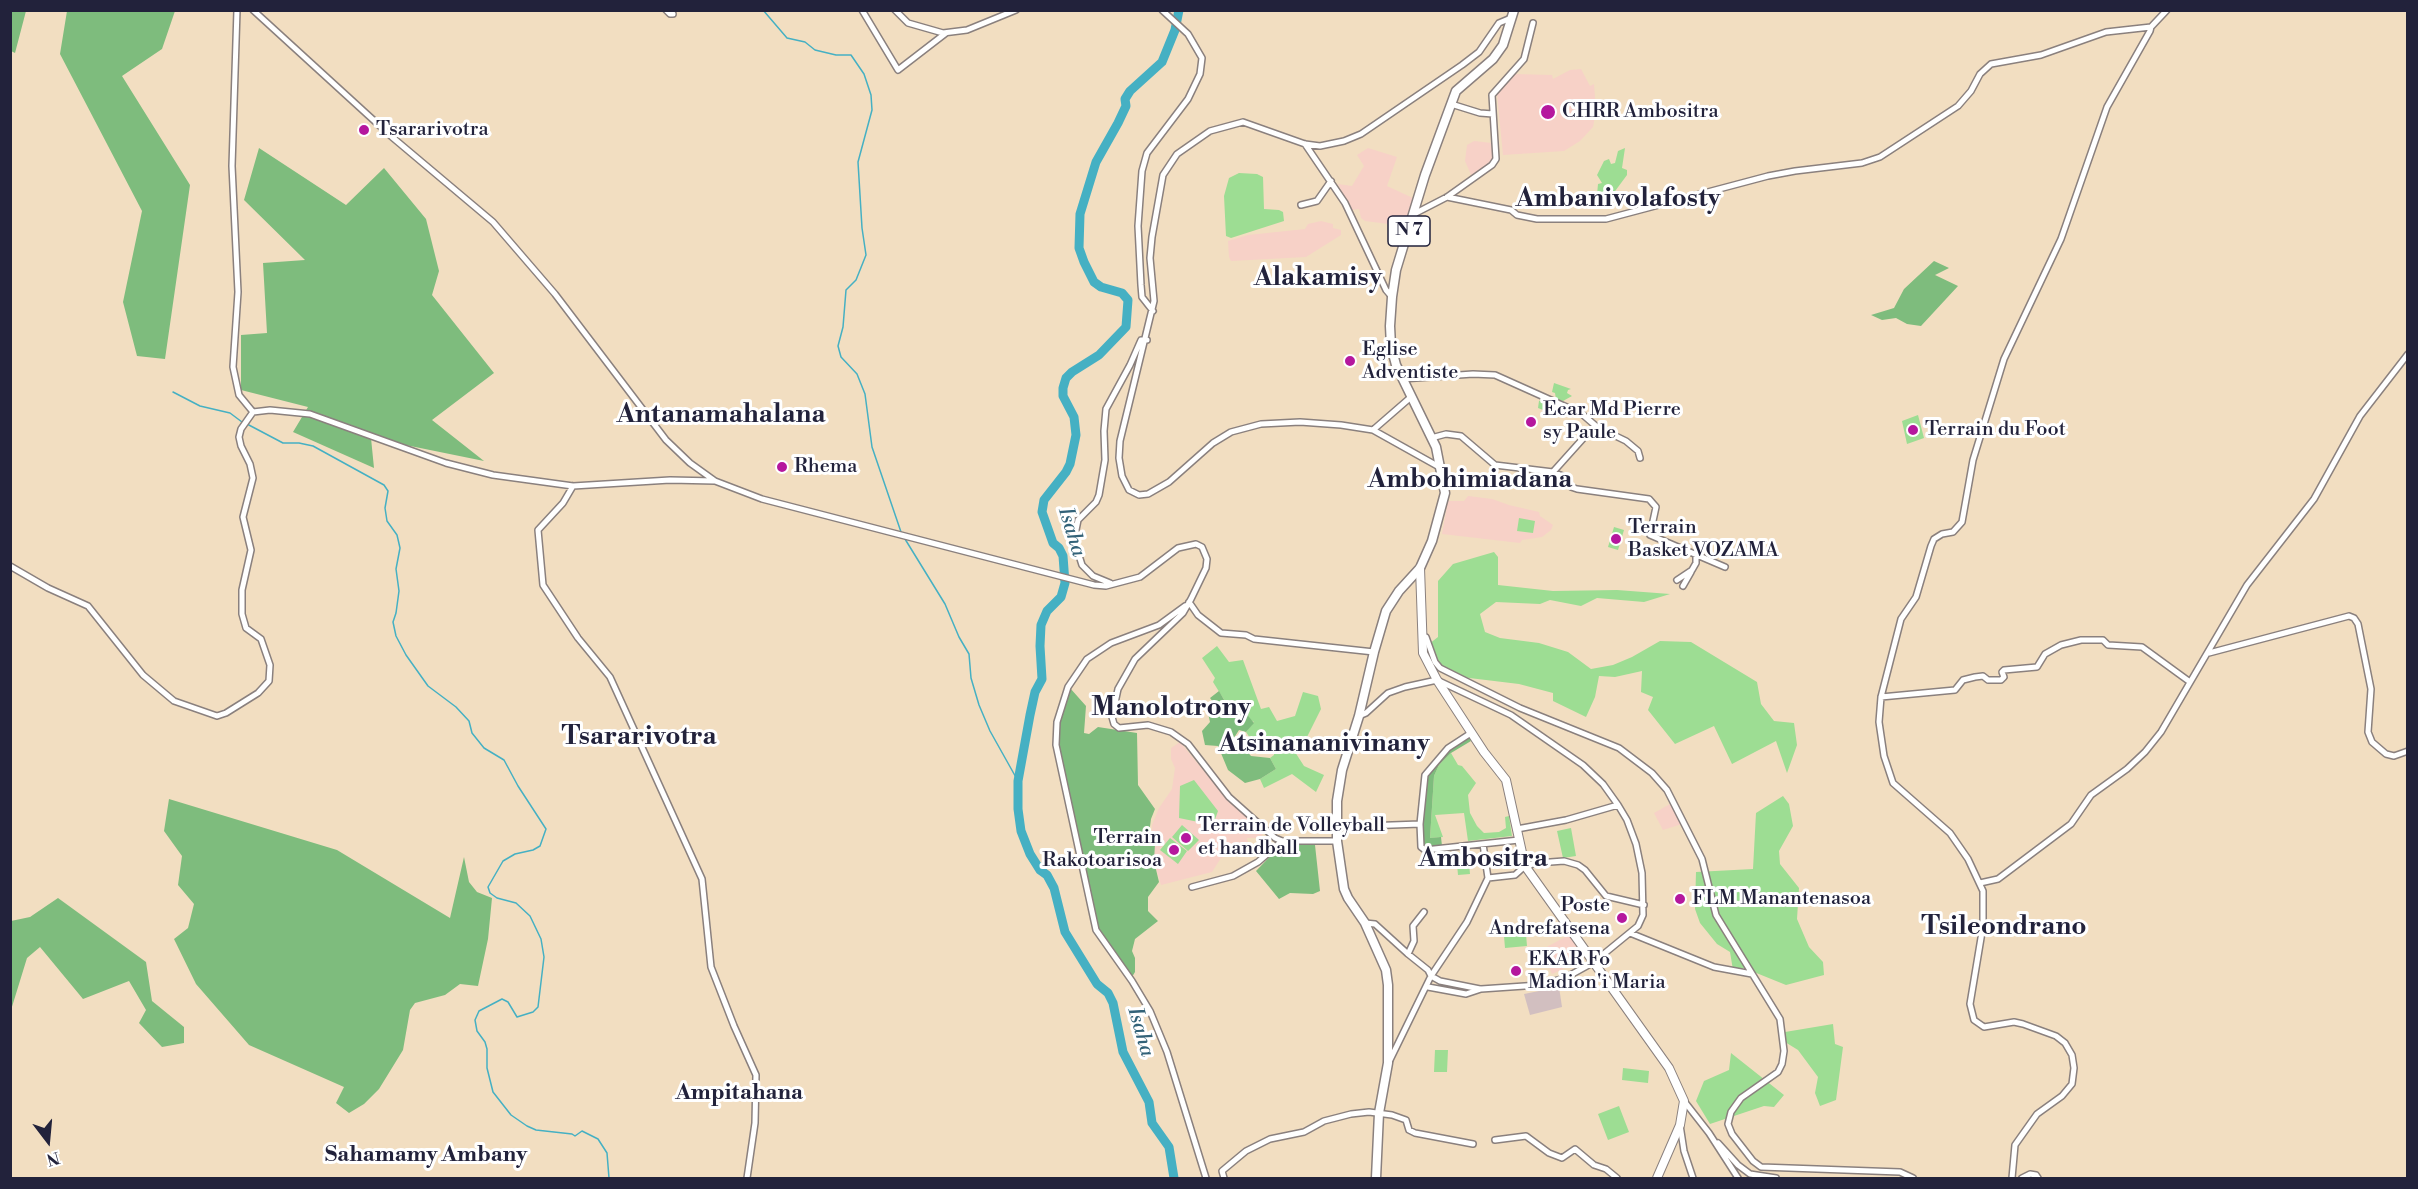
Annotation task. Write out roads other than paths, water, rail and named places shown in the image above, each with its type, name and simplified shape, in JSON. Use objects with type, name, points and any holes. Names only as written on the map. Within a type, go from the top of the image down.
[{"type":"main road","name":"N 7","points":[[1376,1179],[1379,1113],[1388,1064],[1388,985],[1386,970],[1365,923],[1344,889],[1337,841],[1337,801],[1342,770],[1359,716],[1374,652],[1391,602],[1420,568],[1432,541],[1445,501],[1445,484],[1438,454],[1402,379],[1391,346],[1392,297],[1396,270],[1425,175],[1456,91],[1493,59],[1503,45],[1513,14]]},
{"type":"street","points":[[237,10],[232,166],[238,292],[233,367],[239,395],[253,412]]},
{"type":"street","points":[[254,10],[392,137],[493,222],[555,294],[666,440],[690,463],[715,481],[762,499],[1094,585],[1114,584],[1140,577],[1178,548],[1196,544],[1205,552],[1206,568],[1183,613],[1134,659],[1118,689],[1112,717],[1114,723],[1119,728],[1148,725],[1171,732],[1188,744],[1229,797],[1275,838],[1282,841],[1337,841]]},
{"type":"street","points":[[666,10],[673,14]]},
{"type":"street","points":[[862,10],[898,70],[946,33]]},
{"type":"street","points":[[895,10],[908,23],[927,30],[946,33],[967,30],[1016,10]]},
{"type":"street","points":[[2012,1179],[2015,1145],[2037,1114],[2062,1096],[2072,1084],[2074,1068],[2072,1055],[2065,1043],[2056,1036],[2014,1022],[1984,1027],[1974,1020],[1970,1004],[1985,907],[1980,884],[1960,845],[1950,833],[1893,783],[1884,756],[1879,722],[1881,697],[1901,619],[1921,586],[1934,539],[1953,532],[1962,522],[1973,460],[2004,359],[2061,239],[2107,107],[2151,27],[2167,10]]},
{"type":"street","points":[[1153,311],[1142,297],[1141,285],[1138,226],[1142,171],[1147,153],[1188,99],[1200,74],[1202,58],[1188,34],[1164,12]]},
{"type":"street","points":[[1440,468],[1373,430],[1320,423],[1261,424],[1231,432],[1213,443],[1169,482],[1148,494],[1139,495],[1129,490],[1122,476],[1119,458],[1123,424],[1153,311],[1150,258],[1163,175],[1177,154],[1210,131],[1243,122],[1305,144],[1320,146],[1344,141],[1361,134],[1479,52],[1499,23],[1513,14]]},
{"type":"street","points":[[1414,214],[1447,197],[1492,165],[1496,159],[1492,95],[1524,59],[1533,23]]},
{"type":"street","points":[[1447,197],[1510,210],[1517,215],[1537,219],[1606,219],[1768,176],[1862,164],[1880,157],[1958,106],[1971,91],[1980,74],[1991,64],[2041,55],[2106,32],[2151,27]]},
{"type":"street","points":[[1451,104],[1480,113],[1492,114]]},
{"type":"street","points":[[1305,144],[1345,204],[1386,290],[1392,297]]},
{"type":"street","points":[[1301,205],[1317,201],[1331,181]]},
{"type":"street","points":[[1114,584],[1093,576],[1082,565],[1076,546],[1076,530],[1078,520],[1096,502],[1099,495],[1105,460],[1106,409],[1141,340],[1147,340]]},
{"type":"street","points":[[1980,884],[1998,879],[2071,824],[2091,795],[2127,769],[2145,752],[2161,732],[2247,585],[2314,499],[2360,416],[2408,354]]},
{"type":"street","points":[[1402,379],[1473,374],[1495,375],[1582,414],[1597,427],[1626,441],[1638,451],[1640,458]]},
{"type":"street","points":[[1373,430],[1411,397]]},
{"type":"street","points":[[253,412],[270,410],[310,414],[446,463],[493,475],[573,486],[670,480],[715,481]]},
{"type":"street","points":[[10,566],[24,576],[88,606],[143,675],[174,701],[217,716],[258,693],[269,681],[270,665],[261,639],[246,628],[242,614],[242,591],[251,550],[243,517],[253,478],[250,464],[240,446],[239,437],[241,429],[253,412]]},
{"type":"street","points":[[1553,472],[1588,433],[1597,427]]},
{"type":"street","points":[[1431,438],[1446,434],[1461,436],[1495,465],[1553,472],[1565,477],[1571,487],[1577,489],[1649,499],[1656,507],[1650,535],[1725,567]]},
{"type":"street","points":[[573,486],[563,503],[538,530],[543,585],[578,638],[610,677],[702,879],[711,967],[756,1075],[755,1124],[747,1179]]},
{"type":"street","points":[[1683,586],[1696,562],[1695,553]]},
{"type":"street","points":[[1420,568],[1423,653],[1437,680],[1471,733],[1506,780],[1526,866],[1669,1068],[1684,1101],[1709,1133],[1738,1165],[1750,1174],[1776,1179]]},
{"type":"street","points":[[1677,580],[1692,570]]},
{"type":"street","points":[[1188,604],[1221,633],[1246,634],[1254,639],[1374,652]]},
{"type":"street","points":[[1188,604],[1159,625],[1111,643],[1087,659],[1068,687],[1057,722],[1056,745],[1096,930],[1150,1011],[1167,1052],[1206,1179]]},
{"type":"street","points":[[2209,653],[2349,616],[2354,618],[2358,624],[2371,689],[2368,732],[2372,742],[2386,754],[2394,756],[2408,751]]},
{"type":"street","points":[[1421,635],[1426,637],[1435,662],[1440,668],[1520,708],[1619,748],[1652,773],[1667,790],[1697,846],[1716,915],[1780,1019],[1784,1051],[1778,1072],[1741,1098],[1731,1112],[1728,1124],[1732,1134],[1753,1161],[1761,1167],[1900,1172],[1913,1179]]},
{"type":"street","points":[[1881,697],[1955,690],[1963,680],[1975,677],[1983,676],[1988,680],[2001,680],[2004,677],[2002,672],[2004,670],[2037,667],[2045,654],[2061,645],[2081,640],[2103,640],[2108,645],[2142,647],[2190,682]]},
{"type":"street","points":[[1359,716],[1388,693],[1437,680],[1520,721],[1583,765],[1603,784],[1618,805],[1627,820],[1636,844],[1642,873],[1644,905],[1638,926],[1594,962],[1552,982],[1481,989],[1466,994],[1428,987]]},
{"type":"street","points":[[1471,733],[1448,748],[1425,775],[1420,824],[1421,847],[1425,850],[1519,840]]},
{"type":"street","points":[[1517,829],[1566,820],[1618,805]]},
{"type":"street","points":[[1337,827],[1420,824]]},
{"type":"street","points":[[1192,887],[1233,876],[1258,862],[1282,841]]},
{"type":"street","points":[[1388,1064],[1428,987],[1431,976],[1467,922],[1488,878],[1483,844]]},
{"type":"street","points":[[1488,878],[1515,875],[1526,866],[1564,861],[1578,865],[1606,896],[1644,905]]},
{"type":"street","points":[[1407,954],[1414,941],[1413,926],[1424,912]]},
{"type":"street","points":[[1365,923],[1375,924],[1428,970],[1431,976],[1440,981],[1481,989]]},
{"type":"street","points":[[1630,933],[1714,967],[1753,975]]},
{"type":"street","points":[[1657,1179],[1680,1125],[1684,1101]]},
{"type":"street","points":[[1224,1179],[1222,1171],[1236,1157],[1269,1139],[1304,1132],[1324,1121],[1369,1112],[1406,1120],[1409,1130],[1414,1133],[1473,1144]]},
{"type":"street","points":[[1680,1125],[1684,1151],[1693,1179]]},
{"type":"street","points":[[1709,1133],[1738,1179]]},
{"type":"street","points":[[1496,1140],[1526,1136],[1550,1153],[1562,1158],[1575,1149],[1594,1165],[1606,1169],[1617,1179]]},
{"type":"street","points":[[2022,1179],[2030,1174],[2036,1175],[2038,1179]]},
{"type":"waterway","points":[[763,10],[787,38],[805,42],[815,50],[836,55],[851,55],[864,74],[871,95],[872,110],[858,162],[866,255],[856,280],[846,290],[843,327],[838,346],[841,357],[857,374],[865,394],[872,447],[901,532]]},
{"type":"waterway","name":"Isaha","points":[[1174,1178],[1169,1147],[1152,1123],[1149,1102],[1123,1052],[1113,1003],[1108,993],[1097,984],[1065,932],[1054,888],[1030,854],[1021,831],[1018,781],[1035,692],[1042,679],[1041,625],[1047,611],[1061,597],[1065,583],[1063,556],[1053,543],[1042,512],[1044,500],[1070,464],[1076,435],[1074,417],[1063,396],[1063,388],[1066,378],[1072,372],[1099,355],[1126,327],[1128,300],[1122,293],[1101,287],[1094,282],[1084,262],[1079,248],[1080,214],[1096,162],[1126,106],[1125,99],[1130,91],[1162,62],[1175,30],[1179,10]]},
{"type":"waterway","points":[[173,392],[200,406],[230,413],[242,422]]},
{"type":"waterway","points":[[247,424],[283,443],[313,446],[384,485],[388,491],[385,508],[387,521],[397,535],[400,548],[396,569],[399,591],[393,622],[396,636],[406,655],[428,686],[456,707],[469,721],[472,733],[484,748],[504,760],[546,829],[540,846],[515,854],[503,861],[488,887],[490,893],[497,898],[516,903],[530,916],[541,939],[544,957],[538,1007],[533,1012],[517,1017],[508,1002],[502,999],[479,1011],[475,1020],[477,1031],[487,1049],[487,1068],[493,1092],[511,1115],[527,1126],[536,1130],[575,1136],[582,1131],[598,1139],[607,1153],[609,1178]]},
{"type":"waterway","points":[[905,539],[945,604],[969,654],[971,678],[979,705],[990,731],[1018,781]]},
{"type":"place","name":"CHRR Ambositra","points":[[1548,112]]},
{"type":"place","name":"Tsararivotra","points":[[364,130]]},
{"type":"place","name":"Eglise Adventiste","points":[[1350,361]]},
{"type":"place","name":"Ecar Md Pierre sy Paule","points":[[1531,422]]},
{"type":"place","name":"Terrain du Foot","points":[[1913,430]]},
{"type":"place","name":"Rhema","points":[[782,467]]},
{"type":"place","name":"Terrain Basket VOZAMA","points":[[1616,539]]},
{"type":"place","name":"Terrain de Volleyball et handball","points":[[1186,838]]},
{"type":"place","name":"Terrain Rakotoarisoa","points":[[1174,850]]},
{"type":"place","name":"FLM Manantenasoa","points":[[1680,899]]},
{"type":"place","name":"Poste Andrefatsena","points":[[1622,918]]},
{"type":"place","name":"EKAR Fo Madion'i Maria","points":[[1516,971]]},
{"type":"district","name":"Ambanivolafosty","points":[[1618,200]]},
{"type":"district","name":"Alakamisy","points":[[1318,279]]},
{"type":"district","name":"Antanamahalana","points":[[721,416]]},
{"type":"district","name":"Ambohimiadana","points":[[1470,481]]},
{"type":"district","name":"Manolotrony","points":[[1171,709]]},
{"type":"district","name":"Tsararivotra","points":[[639,738]]},
{"type":"district","name":"Atsinananivinany","points":[[1324,745]]},
{"type":"district","name":"Ambositra","points":[[1483,860]]},
{"type":"district","name":"Tsileondrano","points":[[2004,928]]},
{"type":"district","name":"Ampitahana","points":[[739,1094]]},
{"type":"district","name":"Sahamamy Ambany","points":[[426,1156]]}]
